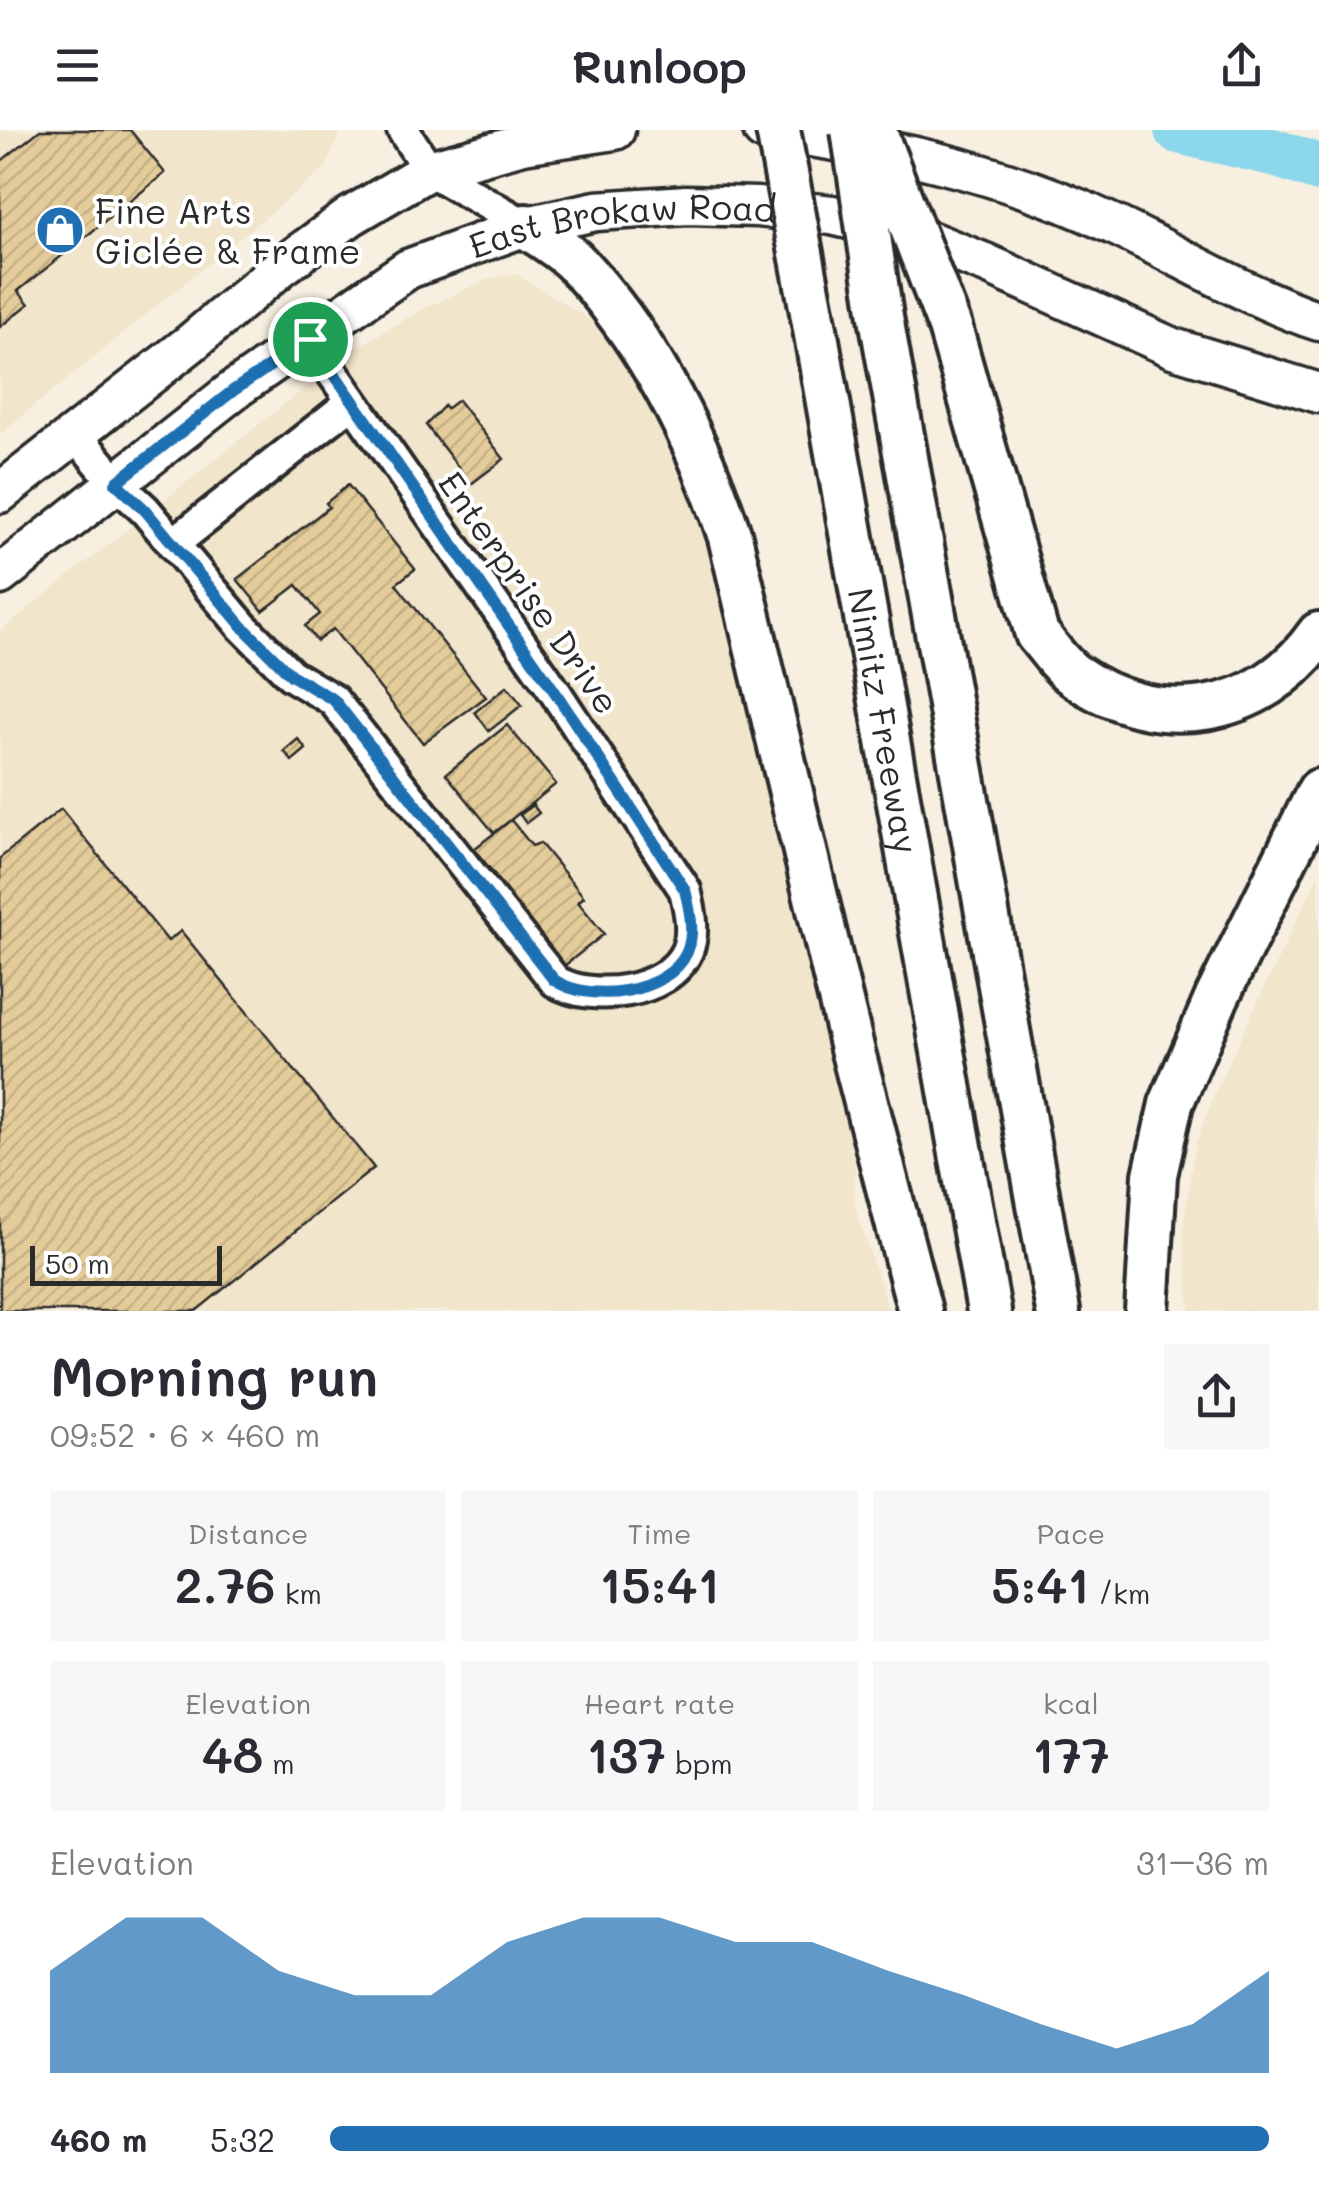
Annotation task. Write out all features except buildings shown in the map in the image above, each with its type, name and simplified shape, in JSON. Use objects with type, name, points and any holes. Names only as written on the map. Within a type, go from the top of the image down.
[{"type":"highway","name":"Nimitz Freeway","points":[[778,130],[989,1311]]},
{"type":"highway","name":"Nimitz Freeway","points":[[853,130],[882,323],[1058,1311]]},
{"type":"highway","points":[[874,130],[950,327],[1037,634],[1070,672],[1110,697],[1171,712],[1210,709],[1277,679],[1305,654],[1319,634]]},
{"type":"highway","points":[[526,226],[574,260],[605,299],[650,361],[708,471],[730,537],[848,1033],[920,1311]]},
{"type":"highway","points":[[1147,1311],[1155,1175],[1171,1104],[1217,997],[1319,791]]},
{"type":"main road","points":[[0,493],[192,343],[281,266],[351,216],[428,170],[523,144],[615,130]]},
{"type":"main road","points":[[763,130],[892,151],[1030,189],[1319,321]]},
{"type":"main road","name":"East Brokaw Road","points":[[0,574],[234,390],[408,269],[526,226],[596,211],[687,205],[757,207],[832,216],[909,234],[987,264],[1173,348],[1319,393]]},
{"type":"street","points":[[403,130],[428,170],[526,226]]},
{"type":"street","name":"Enterprise Drive","points":[[173,544],[242,626],[291,675],[334,700],[560,984],[599,994],[641,988],[673,970],[687,951],[692,919],[685,890],[555,692],[310,339]]},
{"type":"street","points":[[76,434],[173,544],[352,402]]},
{"type":"shaded area","points":[[0,130],[341,130],[326,168],[0,434]]},
{"type":"shaded area","points":[[516,274],[594,322],[633,369],[681,459],[716,553],[855,1164],[855,1207],[889,1311],[0,1311],[0,631],[352,350],[423,309],[488,279]]},
{"type":"shaded area","points":[[1319,873],[1319,1311],[1190,1311],[1183,1228],[1195,1146],[1218,1085]]},
{"type":"waterway","points":[[1178,130],[1272,152],[1319,168]]},
{"type":"place","name":"Fine Arts Giclée & Frame","points":[[60,230]]},
{"type":"route","points":[[310,339],[555,692],[685,890],[692,919],[687,951],[673,970],[641,988],[599,994],[576,990],[554,980],[334,700],[291,675],[242,626],[145,510],[116,483],[234,390],[310,339]]}]
